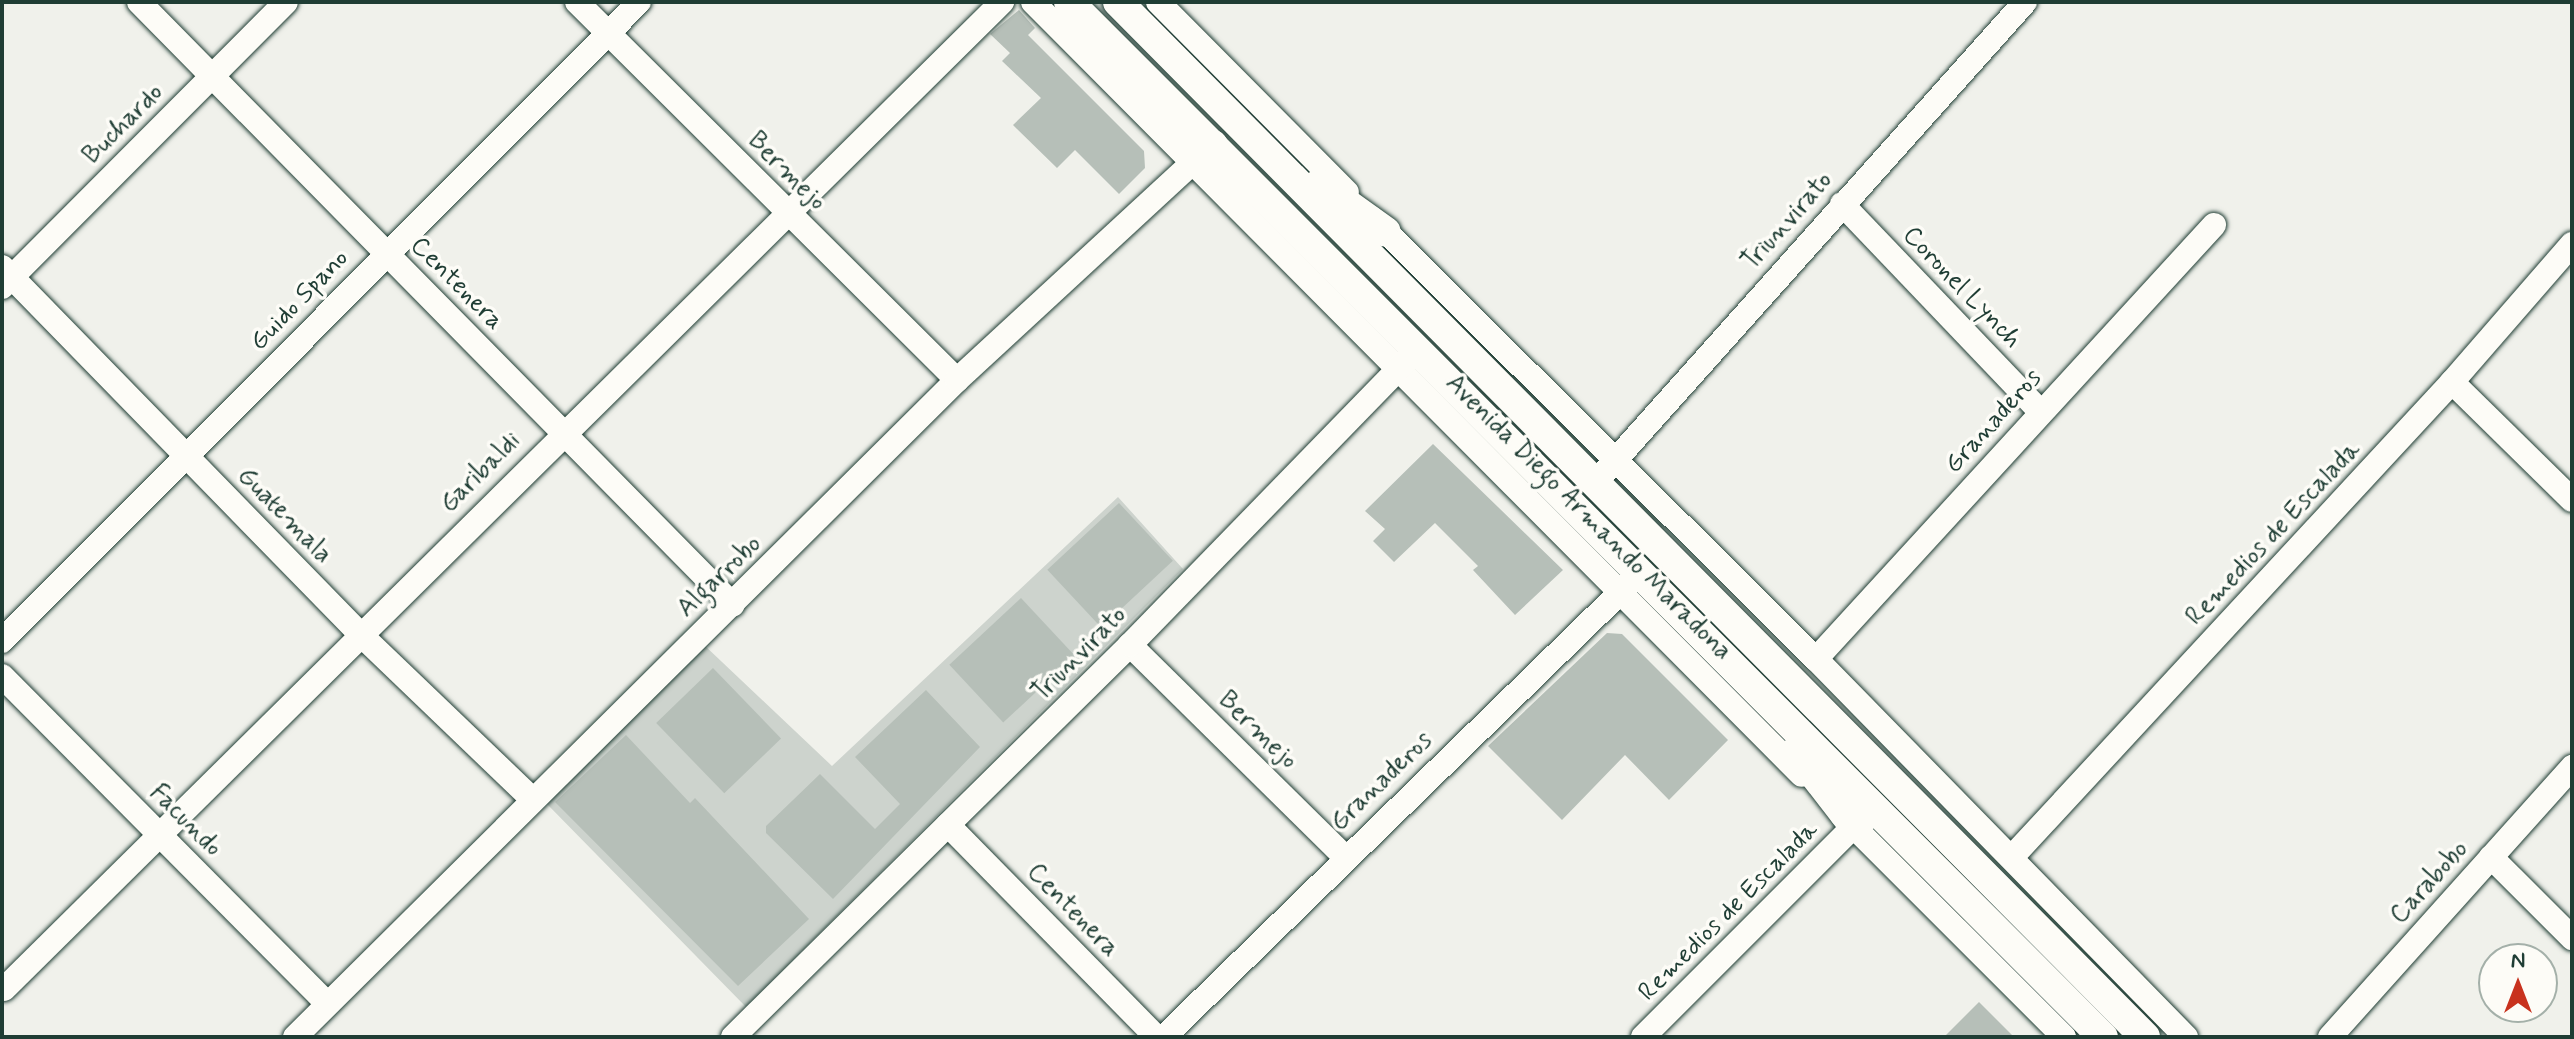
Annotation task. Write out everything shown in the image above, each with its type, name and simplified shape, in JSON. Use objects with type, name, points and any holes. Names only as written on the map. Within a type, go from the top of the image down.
[{"type":"main road","name":"Avenida Diego Armando Maradona","points":[[1069,2],[1202,154],[1408,359],[1608,537],[1709,638],[1864,817],[2103,1037]]},
{"type":"main road","name":"Avenida Diego Armando Maradona","points":[[1118,2],[1249,135],[1449,315],[1605,472],[1630,516],[2145,1037]]},
{"type":"main road","points":[[1249,135],[1386,232]]},
{"type":"main road","points":[[1608,537],[1630,516]]},
{"type":"street","name":"Centenera","points":[[139,2],[733,605]]},
{"type":"street","name":"Buchardo","points":[[5,277],[286,2]]},
{"type":"street","name":"Bermejo","points":[[577,2],[957,380]]},
{"type":"street","name":"Guido Spano","points":[[2,641],[639,2]]},
{"type":"street","name":"Garibaldi","points":[[4,989],[562,432],[789,215],[1002,2]]},
{"type":"street","name":"Avenida Diego Armando Maradona","points":[[1033,2],[1202,154]]},
{"type":"street","name":"Avenida Diego Armando Maradona","points":[[1158,2],[1386,232],[1449,315]]},
{"type":"street","name":"Triunvirato","points":[[1605,472],[2025,2]]},
{"type":"street","name":"Algarrobo","points":[[295,1037],[957,380],[1202,154]]},
{"type":"street","name":"Coronel Lynch","points":[[1842,204],[2041,412]]},
{"type":"street","name":"Granaderos","points":[[1816,659],[2214,225]]},
{"type":"street","name":"Remedios de Escalada","points":[[2012,857],[2452,382],[2572,244]]},
{"type":"street","name":"Guatemala","points":[[5,277],[360,634],[532,799]]},
{"type":"street","name":"Triunvirato","points":[[733,1037],[1130,645],[1449,315]]},
{"type":"street","name":"Avenida Diego Armando Maradona","points":[[1408,359],[1621,592],[1864,817],[2064,1037]]},
{"type":"street","points":[[2452,382],[2572,500]]},
{"type":"street","name":"Avenida Diego Armando Maradona","points":[[1605,472],[1816,659],[2186,1037]]},
{"type":"street","name":"Granaderos","points":[[1164,1037],[1345,857],[1643,571]]},
{"type":"street","name":"Bermejo","points":[[1130,645],[1345,857]]},
{"type":"street","name":"Facundo","points":[[2,676],[328,1004]]},
{"type":"street","name":"Carabobo","points":[[2330,1037],[2572,767]]},
{"type":"street","name":"Remedios de Escalada","points":[[1643,1037],[1864,817]]},
{"type":"street","name":"Centenera","points":[[948,825],[1156,1037]]},
{"type":"street","points":[[2491,857],[2572,938]]},
{"type":"shaded area","points":[[1091,2],[1102,2],[1412,314],[1410,320]]},
{"type":"shaded area","points":[[1467,383],[1491,396],[2129,1037],[2120,1037]]},
{"type":"shaded area","points":[[1118,497],[1183,569],[746,1007],[547,804],[703,644],[832,766]]},
{"type":"building","points":[[1019,10],[1035,28],[1028,35],[1144,151],[1145,168],[1119,194],[1075,150],[1057,168],[1013,125],[1041,98],[1002,61],[1010,53],[990,34]]},
{"type":"building","points":[[1433,444],[1563,570],[1515,615],[1473,570],[1478,566],[1435,523],[1394,562],[1373,541],[1385,529],[1365,511]]},
{"type":"building","points":[[1119,503],[1173,561],[1101,628],[1047,570]]},
{"type":"building","points":[[1021,598],[1075,656],[1003,723],[949,665]]},
{"type":"building","points":[[1607,633],[1622,634],[1728,740],[1669,800],[1625,755],[1562,820],[1488,746]]},
{"type":"building","points":[[713,668],[781,738],[724,793],[656,723]]},
{"type":"building","points":[[926,690],[980,747],[833,899],[766,833],[766,826],[820,774],[875,829],[900,804],[855,757]]},
{"type":"building","points":[[626,735],[690,803],[695,798],[809,919],[738,986],[555,802]]},
{"type":"building","points":[[1979,1002],[2014,1037],[1944,1037]]}]
